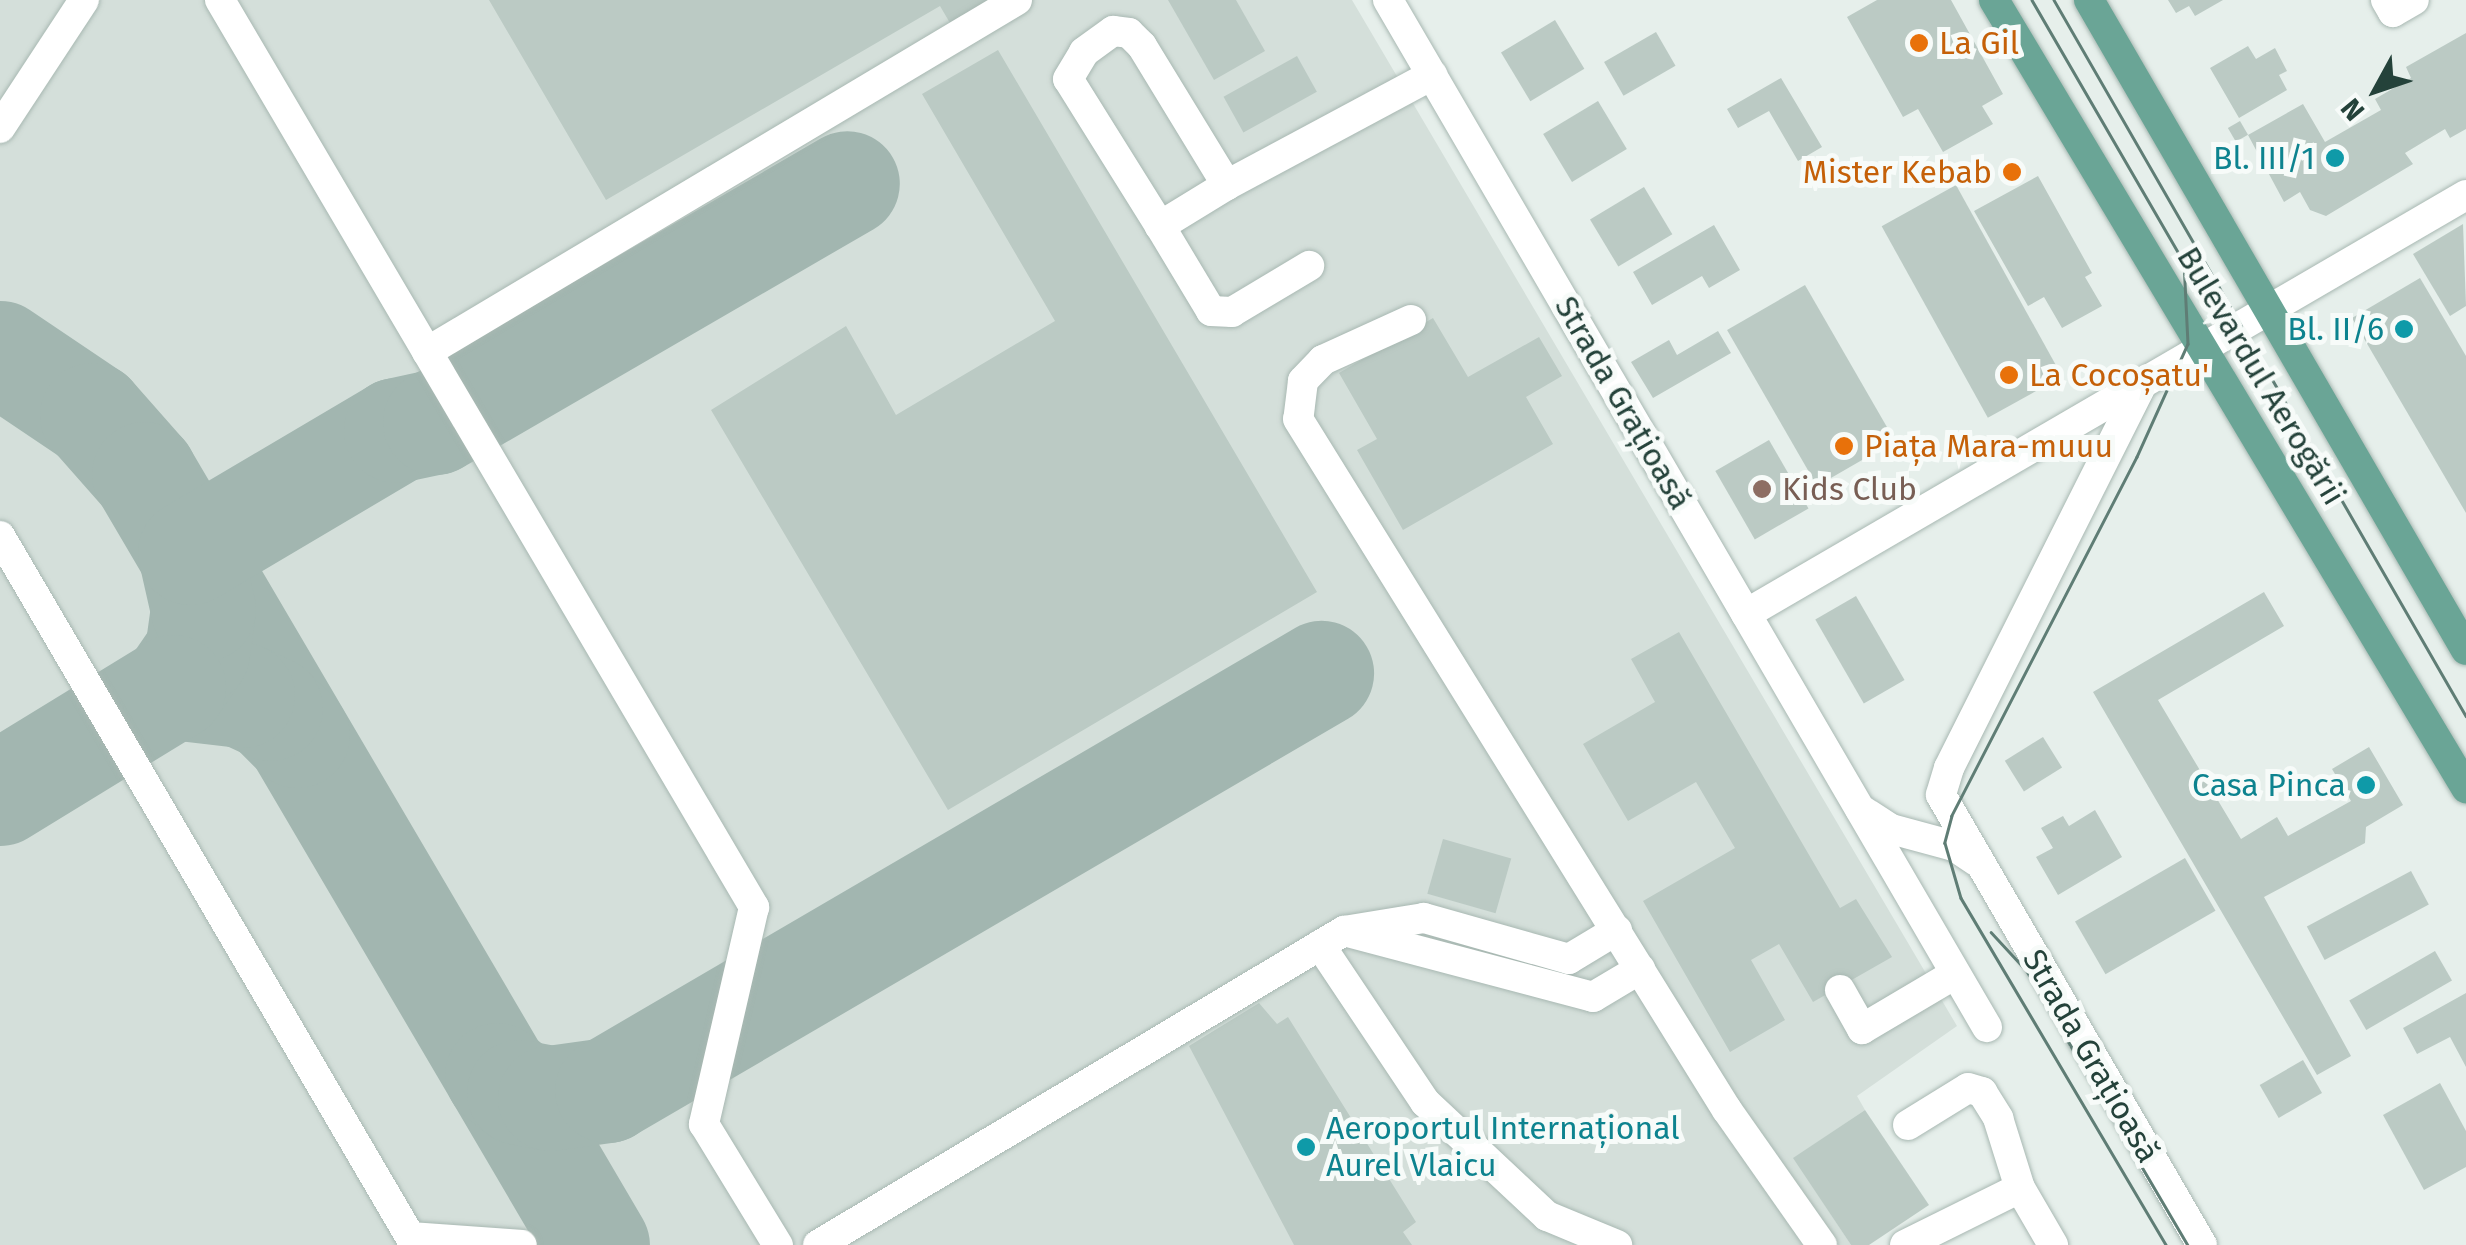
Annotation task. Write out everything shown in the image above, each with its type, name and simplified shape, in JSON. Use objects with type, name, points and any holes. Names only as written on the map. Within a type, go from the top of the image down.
[{"type":"main road","name":"Bulevardul Aerogării","points":[[1994,0],[2466,788]]},
{"type":"main road","name":"Bulevardul Aerogării","points":[[2089,0],[2466,650]]},
{"type":"street","points":[[0,128],[84,0]]},
{"type":"street","points":[[220,0],[754,907],[704,1124],[778,1245]]},
{"type":"street","points":[[427,352],[1017,0]]},
{"type":"street","name":"Strada Grațioasă","points":[[1388,0],[1987,1028]]},
{"type":"street","points":[[2386,0],[2393,12],[2414,0]]},
{"type":"street","points":[[1227,185],[1142,46],[1129,33],[1113,31],[1084,52],[1068,80],[1211,312],[1232,312],[1309,266]]},
{"type":"street","points":[[1160,226],[1227,185],[1432,75]]},
{"type":"street","points":[[1746,614],[2140,388],[2466,194]]},
{"type":"street","points":[[1411,320],[1323,360],[1303,381],[1298,419],[1726,1110],[1822,1245]]},
{"type":"street","name":"Strada Grațioasă","points":[[2140,388],[1942,783],[1944,804],[2202,1245]]},
{"type":"street","points":[[0,536],[413,1241],[522,1245]]},
{"type":"street","name":"Strada Grațioasă","points":[[1858,808],[1891,829],[1954,846],[1980,866]]},
{"type":"street","points":[[818,1245],[1332,938],[1424,918],[1569,960],[1617,930]]},
{"type":"street","points":[[1332,938],[1593,996],[1640,969]]},
{"type":"street","points":[[1332,938],[1425,1102],[1547,1216],[1617,1245]]},
{"type":"street","points":[[1840,990],[1862,1029],[1955,974]]},
{"type":"street","points":[[1908,1126],[1968,1088],[1982,1092],[1998,1118],[2020,1188],[2053,1245]]},
{"type":"street","points":[[1904,1243],[2020,1188]]},
{"type":"shaded area","points":[[0,0],[1352,0],[1957,1026],[1857,1096],[1865,1110],[1794,1158],[1851,1245],[0,1245]]},
{"type":"building","points":[[489,0],[989,0],[950,23],[940,6],[606,200]]},
{"type":"building","points":[[1168,0],[1236,0],[1265,51],[1214,80]]},
{"type":"building","name":"La Gil","points":[[1877,0],[1951,0],[2003,94],[1982,106],[1993,124],[1943,152],[1918,109],[1903,117],[1847,17]]},
{"type":"building","points":[[2168,0],[2223,0],[2195,16],[2189,6],[2176,13]]},
{"type":"building","points":[[1555,20],[1584,69],[1530,101],[1501,52]]},
{"type":"building","points":[[1656,32],[1676,66],[1624,96],[1604,62]]},
{"type":"building","name":"Bl. III/1","points":[[2466,33],[2466,129],[2450,138],[2445,129],[2405,153],[2413,164],[2326,216],[2310,210],[2300,192],[2284,202],[2248,135],[2303,104],[2325,142],[2381,110],[2375,99],[2411,78],[2406,67]]},
{"type":"building","points":[[2248,46],[2256,59],[2275,48],[2287,71],[2279,75],[2287,90],[2239,118],[2210,68]]},
{"type":"building","points":[[998,50],[1317,592],[948,810],[711,410],[846,326],[896,415],[1055,321],[922,94]]},
{"type":"building","points":[[1297,56],[1317,92],[1243,133],[1224,97]]},
{"type":"building","points":[[1781,78],[1822,147],[1798,161],[1769,111],[1738,128],[1727,109]]},
{"type":"building","points":[[1598,101],[1627,149],[1572,182],[1543,134]]},
{"type":"building","points":[[2240,121],[2248,135],[2236,142],[2228,128]]},
{"type":"building","points":[[2038,176],[2092,273],[2085,277],[2102,306],[2062,328],[2044,297],[2028,306],[1974,211]]},
{"type":"building","points":[[1956,185],[2062,377],[1988,418],[1882,226]]},
{"type":"building","points":[[1644,187],[1672,234],[1618,267],[1590,219]]},
{"type":"building","points":[[2463,224],[2466,306],[2450,316],[2413,254]]},
{"type":"building","points":[[1714,225],[1740,270],[1709,288],[1702,276],[1652,305],[1633,272]]},
{"type":"building","points":[[2420,278],[2466,356],[2466,513],[2352,318]]},
{"type":"building","points":[[1805,285],[1895,441],[1817,486],[1727,330]]},
{"type":"building","points":[[1433,318],[1468,377],[1539,337],[1562,376],[1526,397],[1553,444],[1403,530],[1357,450],[1377,439],[1339,373]]},
{"type":"building","points":[[1718,331],[1731,353],[1653,398],[1631,362],[1669,340],[1677,355]]},
{"type":"building","name":"Kids Club","points":[[1769,440],[1808,508],[1755,539],[1715,471]]},
{"type":"building","points":[[2264,592],[2284,626],[2158,700],[2241,839],[2277,817],[2288,836],[2351,801],[2332,769],[2369,747],[2403,805],[2366,827],[2365,843],[2264,897],[2351,1056],[2317,1075],[2093,692]]},
{"type":"building","points":[[1856,596],[1904,680],[1864,704],[1815,620]]},
{"type":"building","points":[[1679,632],[1840,908],[1856,899],[1892,957],[1813,1002],[1779,944],[1751,960],[1785,1020],[1730,1052],[1643,901],[1735,848],[1696,782],[1628,821],[1583,744],[1655,702],[1631,659]]},
{"type":"building","points":[[2043,737],[2062,768],[2024,791],[2005,761]]},
{"type":"building","points":[[2095,810],[2122,857],[2058,895],[2036,857],[2053,848],[2041,828],[2063,816],[2069,826]]},
{"type":"building","points":[[1443,839],[1511,859],[1496,913],[1427,894]]},
{"type":"building","points":[[2185,858],[2216,911],[2106,974],[2075,922]]},
{"type":"building","points":[[2411,871],[2429,905],[2325,960],[2307,926]]},
{"type":"building","points":[[2435,951],[2452,980],[2366,1030],[2349,1000]]},
{"type":"building","points":[[2466,993],[2466,1067],[2450,1037],[2417,1054],[2403,1028]]},
{"type":"building","name":"Aeroportul Internațional Aurel Vlaicu","points":[[1259,1003],[1277,1024],[1288,1017],[1416,1222],[1403,1232],[1412,1245],[1294,1245],[1189,1046]]},
{"type":"building","points":[[2303,1060],[2322,1093],[2279,1118],[2260,1085]]},
{"type":"building","points":[[2440,1083],[2466,1131],[2466,1167],[2424,1190],[2383,1115]]},
{"type":"building","points":[[1865,1110],[1929,1205],[1869,1245],[1851,1245],[1793,1158]]},
{"type":"taxiway","points":[[297,735],[270,708],[242,695],[173,687],[197,652],[203,609],[190,552],[396,430],[435,422],[847,183]]},
{"type":"taxiway","points":[[0,353],[92,415],[144,474],[597,1245]]},
{"type":"taxiway","points":[[497,1075],[519,1092],[550,1098],[607,1090],[1321,673]]},
{"type":"taxiway","points":[[0,793],[173,687]]},
{"type":"tram line","points":[[2032,0],[2184,262],[2188,344],[2137,457],[1952,816],[1945,843],[1961,898],[2166,1245]]},
{"type":"tram line","points":[[2054,0],[2466,716]]},
{"type":"tram line","points":[[1991,932],[2027,971],[2188,1245]]},
{"type":"place","name":"La Gil","points":[[1919,43]]},
{"type":"place","name":"Bl. III/1","points":[[2335,158]]},
{"type":"place","name":"Mister Kebab","points":[[2012,172]]},
{"type":"place","name":"Bl. II/6","points":[[2404,329]]},
{"type":"place","name":"La Cocoșatu'","points":[[2009,375]]},
{"type":"place","name":"Piața Mara-muuu","points":[[1844,446]]},
{"type":"place","name":"Kids Club","points":[[1762,489]]},
{"type":"place","name":"Casa Pinca","points":[[2366,785]]},
{"type":"place","name":"Aeroportul Internațional Aurel Vlaicu","points":[[1306,1147]]}]
